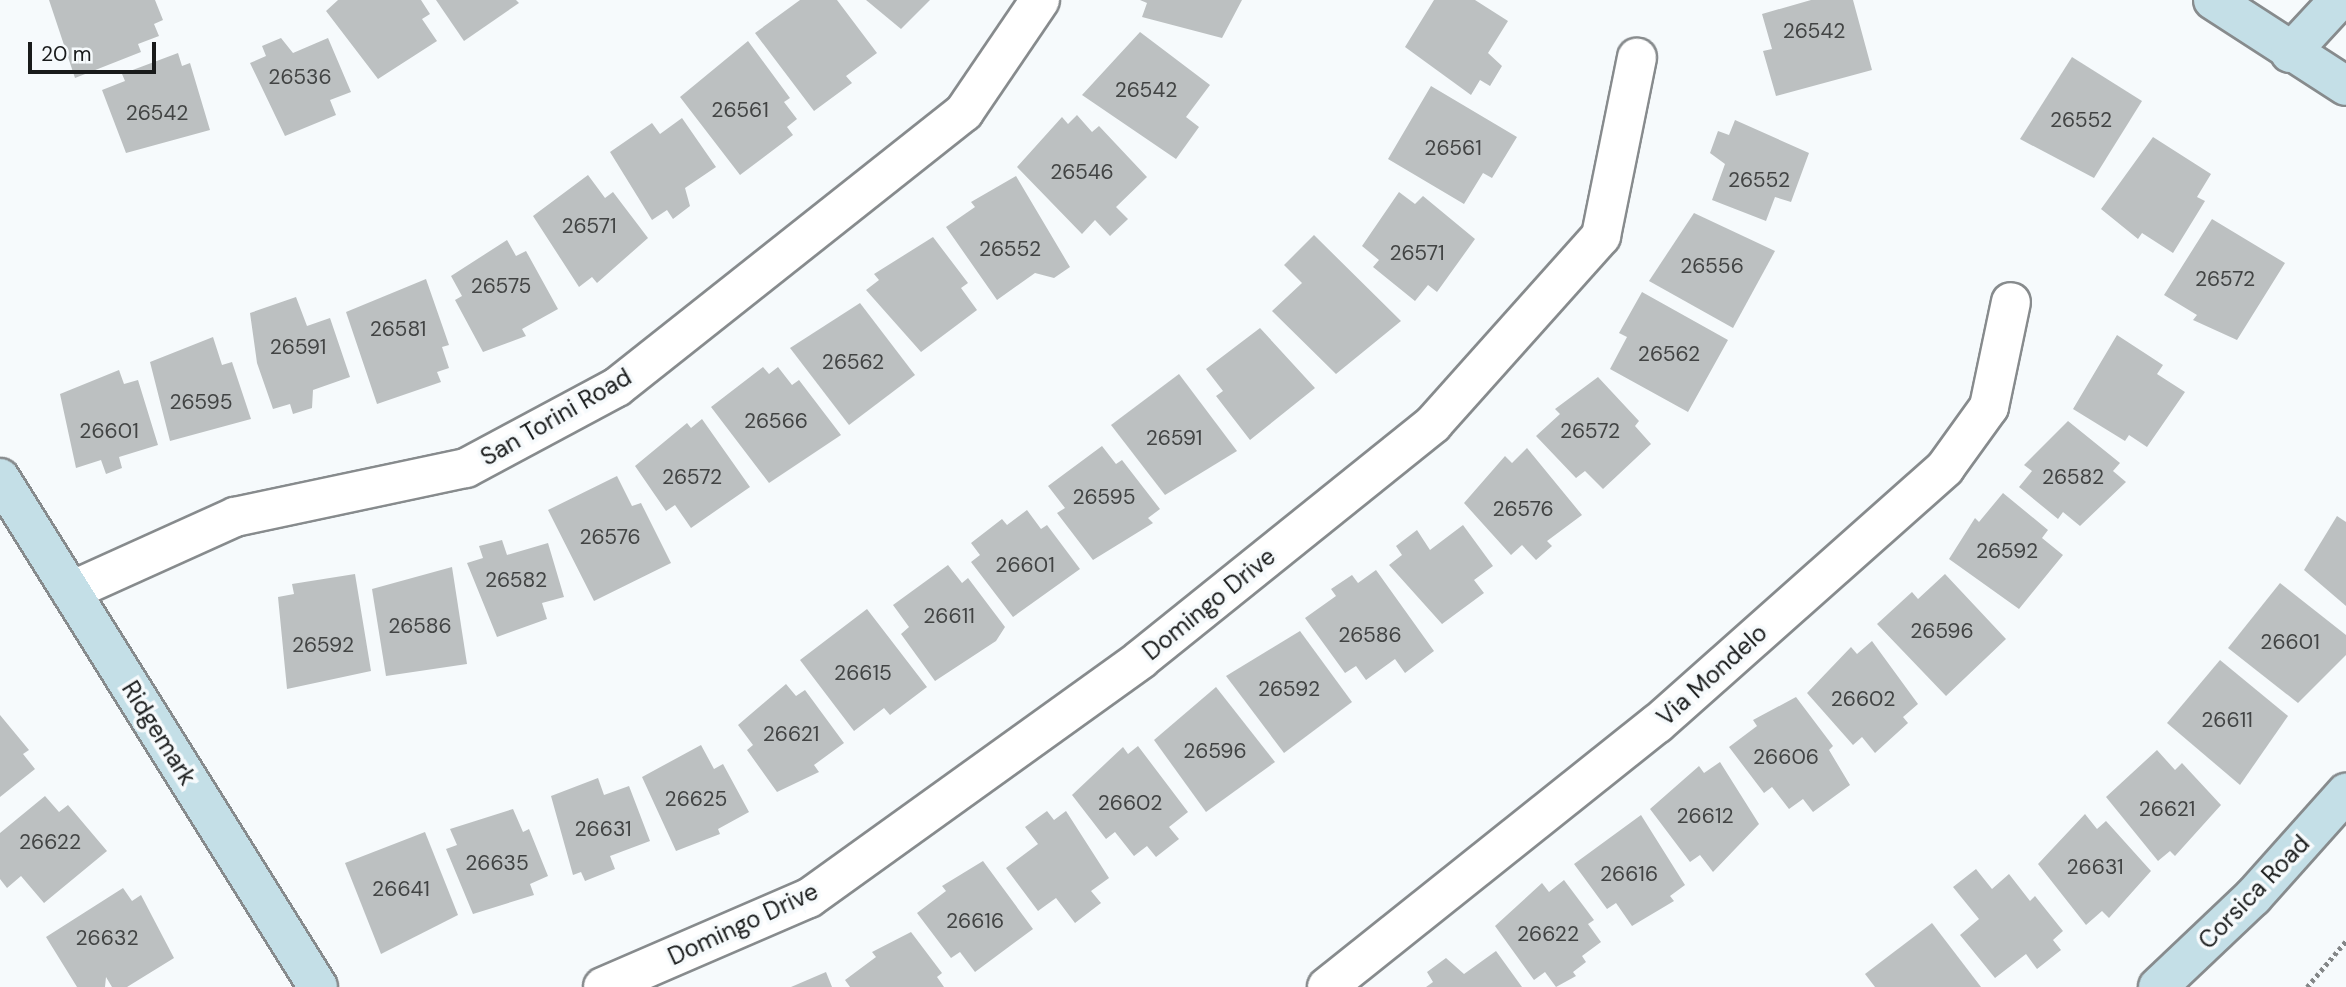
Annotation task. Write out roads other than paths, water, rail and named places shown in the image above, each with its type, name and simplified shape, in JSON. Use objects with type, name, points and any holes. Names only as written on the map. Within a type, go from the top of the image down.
[{"type":"street","name":"San Torini Road","points":[[71,591],[235,517],[466,468],[617,387],[964,112],[1040,0]]},
{"type":"street","points":[[2213,0],[2290,53],[2346,86]]},
{"type":"street","points":[[2290,53],[2339,0]]},
{"type":"street","name":"Domingo Drive","points":[[603,987],[809,898],[1141,659],[1433,424],[1601,236],[1637,58]]},
{"type":"street","name":"Via Mondelo","points":[[1327,987],[1657,724],[1945,468],[1989,407],[2011,302]]},
{"type":"street","name":"Ridgemark","points":[[0,478],[318,987]]},
{"type":"street","name":"Corsica Road","points":[[2158,987],[2253,897],[2346,793]]}]
